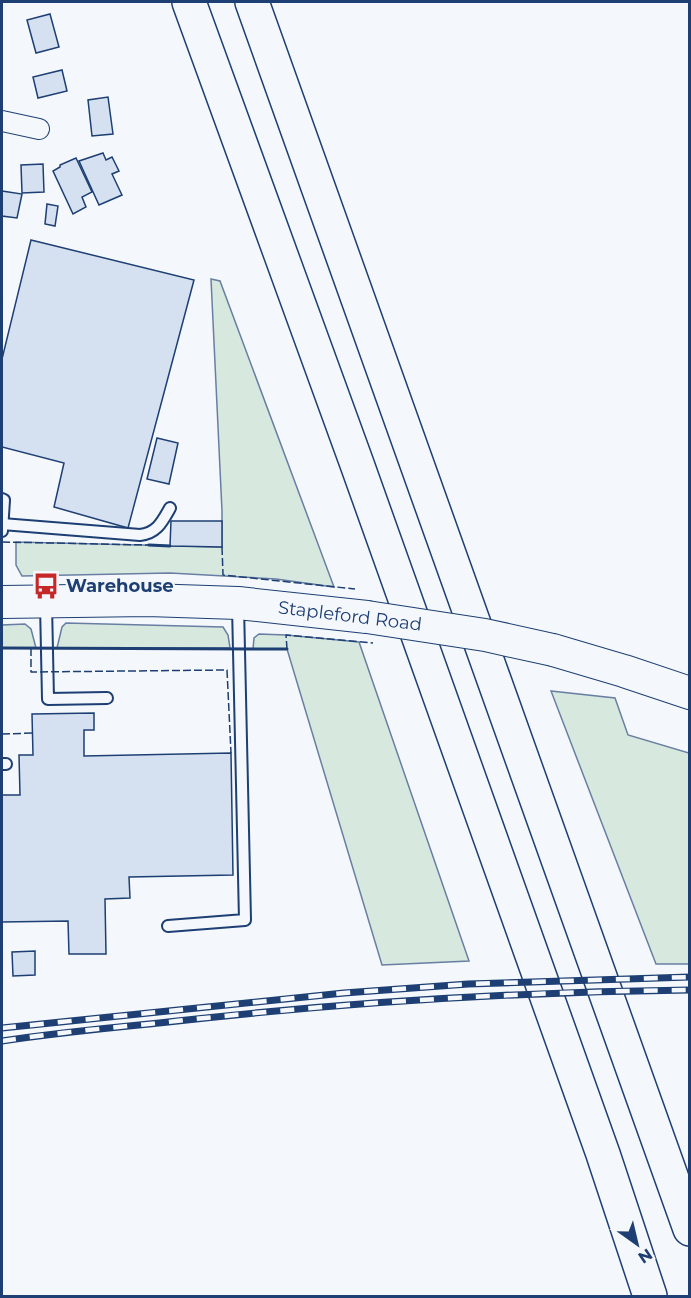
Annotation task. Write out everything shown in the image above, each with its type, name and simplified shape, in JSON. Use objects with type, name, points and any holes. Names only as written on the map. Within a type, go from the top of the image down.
[{"type":"highway","points":[[189,2],[357,464],[599,1143],[650,1296]]},
{"type":"highway","points":[[252,2],[690,1229]]},
{"type":"main road","name":"Stapleford Road","points":[[2,602],[148,600],[238,603],[367,616],[485,635],[553,650],[690,693]]},
{"type":"street","points":[[2,121],[39,129]]},
{"type":"lane","points":[[2,499],[4,500],[2,531]]},
{"type":"lane","points":[[2,524],[140,536],[150,534],[158,528],[170,508]]},
{"type":"lane","points":[[46,600],[48,699],[107,698]]},
{"type":"lane","points":[[168,926],[245,920],[238,603]]},
{"type":"shaded area","points":[[211,279],[220,281],[334,587],[276,579],[170,573],[22,576],[16,565],[16,542],[222,547]]},
{"type":"shaded area","points":[[66,623],[223,627],[228,635],[230,648],[57,648],[62,627]]},
{"type":"shaded area","points":[[25,624],[31,629],[36,648],[2,648],[2,625]]},
{"type":"shaded area","points":[[259,634],[359,642],[469,961],[382,965],[287,649],[253,649],[254,638]]},
{"type":"shaded area","points":[[551,691],[615,698],[628,735],[689,753],[689,964],[656,964]]},
{"type":"building","points":[[50,14],[59,47],[36,53],[27,20]]},
{"type":"building","points":[[62,70],[67,91],[38,98],[33,77]]},
{"type":"building","points":[[108,97],[113,134],[92,136],[88,100]]},
{"type":"building","points":[[103,153],[106,160],[112,157],[119,171],[112,174],[122,195],[99,205],[79,161]]},
{"type":"building","points":[[76,158],[92,192],[82,197],[86,207],[73,214],[53,171]]},
{"type":"building","points":[[43,164],[44,192],[22,193],[21,165]]},
{"type":"building","points":[[2,191],[22,194],[17,218],[2,216]]},
{"type":"building","points":[[47,204],[58,206],[55,226],[45,224]]},
{"type":"building","points":[[31,240],[194,280],[128,528],[54,507],[64,463],[2,447],[2,359]]},
{"type":"building","points":[[157,438],[178,443],[169,484],[147,479]]},
{"type":"building","points":[[171,521],[222,521],[222,547],[170,546]]},
{"type":"building","points":[[94,713],[94,730],[84,730],[84,756],[231,753],[233,875],[129,877],[130,898],[105,899],[106,954],[69,954],[68,921],[2,922],[2,795],[20,795],[19,755],[33,755],[32,714]]},
{"type":"building","points":[[35,951],[35,975],[13,976],[12,952]]},
{"type":"railway","points":[[2,1028],[344,993],[468,984],[690,977]]},
{"type":"railway","points":[[2,1041],[357,1004],[557,993],[690,990]]},
{"type":"fence","points":[[2,542],[149,545]]},
{"type":"fence","points":[[222,547],[223,575],[355,589]]},
{"type":"fence","points":[[287,649],[286,635],[373,643]]},
{"type":"fence","points":[[31,648],[31,672],[227,670],[231,753]]},
{"type":"fence","points":[[2,734],[35,733]]},
{"type":"wall","points":[[149,545],[170,546]]},
{"type":"wall","points":[[2,648],[287,649]]},
{"type":"place","name":"Warehouse","points":[[46,586]]}]
